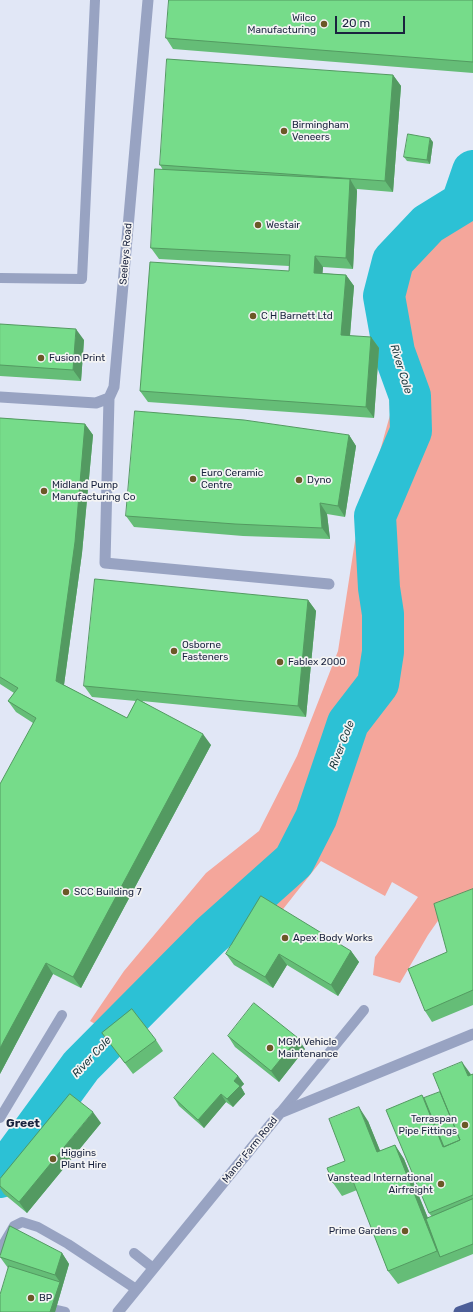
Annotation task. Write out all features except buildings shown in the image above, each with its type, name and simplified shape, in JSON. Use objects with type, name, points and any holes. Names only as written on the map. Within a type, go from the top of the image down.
[{"type":"highway","points":[[459,1312],[473,1307]]},
{"type":"street","name":"Seeleys Road","points":[[148,0],[114,387],[110,398],[105,563],[329,584]]},
{"type":"street","points":[[0,397],[96,403],[110,398]]},
{"type":"street","name":"Manor Farm Road","points":[[118,1312],[280,1113],[473,1034]]},
{"type":"lane","points":[[0,278],[82,279],[96,0]]},
{"type":"lane","points":[[280,1113],[364,1010]]},
{"type":"lane","points":[[0,1118],[62,1015]]},
{"type":"lane","points":[[0,1250],[14,1226],[22,1222],[38,1227],[68,1244],[136,1289]]},
{"type":"lane","points":[[134,1253],[153,1268]]},
{"type":"lane","points":[[36,1305],[65,1312]]},
{"type":"shaded area","points":[[473,179],[473,903],[442,915],[428,935],[400,983],[373,975],[375,957],[418,897],[392,882],[385,896],[321,861],[280,913],[260,903],[252,895],[237,902],[107,1031],[90,1021],[124,971],[206,873],[259,831],[297,756],[338,651],[355,541],[390,415],[388,368],[378,320],[406,238],[460,187]]},
{"type":"waterway","name":"River Cole","points":[[0,1177],[81,1066],[210,936],[294,861],[316,818],[348,723],[378,684],[383,652],[383,614],[379,588],[375,516],[411,431],[410,396],[394,352],[384,296],[393,261],[428,224],[462,203],[473,171]]},
{"type":"place","name":"Wilco Manufacturing","points":[[324,24]]},
{"type":"place","name":"Birmingham Veneers","points":[[284,131]]},
{"type":"place","name":"Westair","points":[[258,225]]},
{"type":"place","name":"C H Barnett Ltd","points":[[253,316]]},
{"type":"place","name":"Fusion Print","points":[[41,358]]},
{"type":"place","name":"Euro Ceramic Centre","points":[[193,479]]},
{"type":"place","name":"Dyno","points":[[299,480]]},
{"type":"place","name":"Midland Pump Manufacturing Co","points":[[44,491]]},
{"type":"place","name":"Osborne Fasteners","points":[[174,651]]},
{"type":"place","name":"Fablex 2000","points":[[280,662]]},
{"type":"place","name":"SCC Building 7","points":[[66,892]]},
{"type":"place","name":"Apex Body Works","points":[[285,938]]},
{"type":"place","name":"MGM Vehicle Maintenance","points":[[270,1048]]},
{"type":"place","name":"Terraspan Pipe Fittings","points":[[465,1125]]},
{"type":"place","name":"Higgins Plant Hire","points":[[53,1159]]},
{"type":"place","name":"Vanstead International Airfreight","points":[[441,1184]]},
{"type":"place","name":"Prime Gardens","points":[[405,1231]]},
{"type":"place","name":"BP","points":[[31,1298]]},
{"type":"district","name":"Greet","points":[[23,1124]]}]
